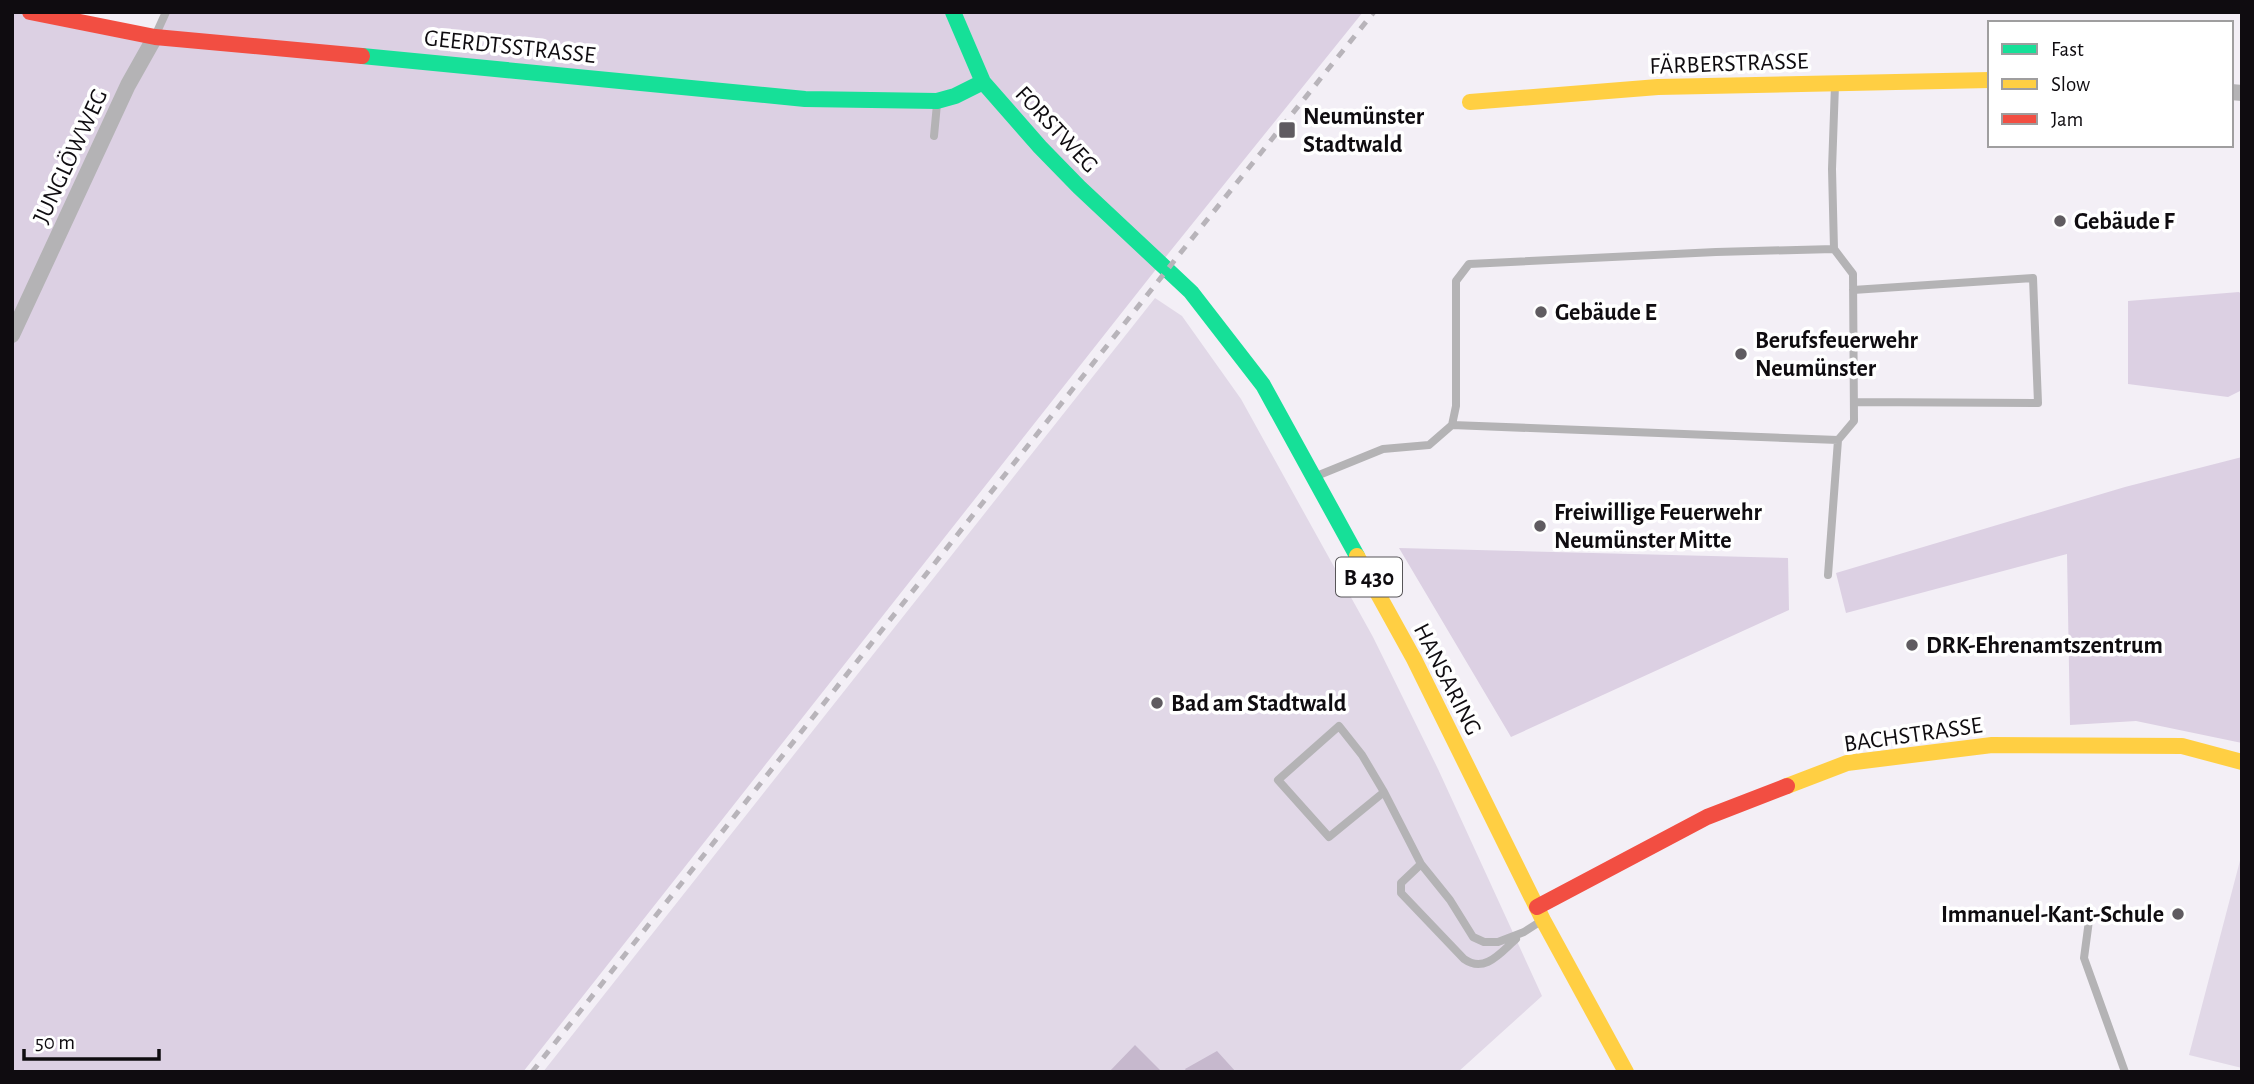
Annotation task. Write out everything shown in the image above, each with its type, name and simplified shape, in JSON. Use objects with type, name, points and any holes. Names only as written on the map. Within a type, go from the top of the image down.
[{"type":"street","name":"GEERDTSSTRASSE","points":[[30,12],[155,37],[805,99],[937,101],[955,96],[983,82]]},
{"type":"street","name":"FORSTWEG","points":[[953,12],[983,82],[1079,187],[1154,257]]},
{"type":"street","name":"JUNGLÖWWEG","points":[[12,335],[128,85],[155,37]]},
{"type":"street","name":"FÄRBERSTRASSE","points":[[1470,102],[1658,87],[1988,80]]},
{"type":"street","name":"HANSARING","points":[[1154,257],[1191,292],[1263,385],[1414,659],[1540,914],[1626,1072]]},
{"type":"street","name":"BACHSTRASSE","points":[[1540,914],[1707,817],[1847,763],[1992,745],[2182,746],[2242,762]]},
{"type":"lane","points":[[155,37],[166,12]]},
{"type":"lane","points":[[1828,575],[1838,440],[1854,421],[1853,274],[1834,249],[1832,169],[1835,82]]},
{"type":"lane","points":[[934,136],[937,101]]},
{"type":"lane","points":[[1314,477],[1383,449],[1429,445],[1452,425],[1456,405],[1456,281],[1469,264],[1834,249]]},
{"type":"lane","points":[[1853,290],[2033,278],[2039,403],[1854,402]]},
{"type":"lane","points":[[1452,425],[1838,440]]},
{"type":"lane","points":[[1384,792],[1329,837],[1279,780],[1339,726],[1362,755],[1384,792],[1420,864],[1450,900],[1468,931],[1479,940],[1498,942],[1524,932]]},
{"type":"lane","points":[[1420,864],[1401,883],[1401,893],[1469,963],[1475,965],[1487,962],[1524,932],[1540,914]]},
{"type":"lane","points":[[2090,913],[2084,958],[2125,1072]]},
{"type":"shaded area","points":[[12,12],[30,12],[154,37],[166,12],[1363,12],[1172,249],[523,1072],[12,1072]]},
{"type":"shaded area","points":[[2239,292],[2242,295],[2242,390],[2228,397],[2128,384],[2128,301]]},
{"type":"shaded area","name":"Bad am Stadtwald","points":[[1155,298],[1182,316],[1241,399],[1373,637],[1438,769],[1542,996],[1458,1072],[543,1072]]},
{"type":"shaded area","points":[[2242,457],[2242,743],[2136,721],[2070,725],[2067,554],[1846,613],[1836,573],[2125,487]]},
{"type":"shaded area","points":[[1399,548],[1788,558],[1789,610],[1511,737]]},
{"type":"shaded area","points":[[2242,853],[2242,1068],[2189,1055]]},
{"type":"shaded area","points":[[1135,1045],[1162,1072],[1109,1072]]},
{"type":"shaded area","points":[[1217,1051],[1236,1072],[1187,1072],[1185,1069]]},
{"type":"railway","points":[[532,1072],[1374,12]]},
{"type":"traffic: fast","points":[[953,12],[983,82],[1079,187],[1191,292],[1263,385],[1357,556]]},
{"type":"traffic: fast","points":[[362,56],[805,99],[937,101],[955,96],[983,82]]},
{"type":"traffic: slow","points":[[1470,102],[1658,87],[1988,80]]},
{"type":"traffic: slow","points":[[1357,556],[1414,659],[1543,920],[1626,1072]]},
{"type":"traffic: slow","points":[[1787,786],[1847,763],[1992,745],[2182,746],[2242,762]]},
{"type":"traffic: jam","points":[[30,12],[155,37],[362,56]]},
{"type":"traffic: jam","points":[[1537,907],[1707,817],[1787,786]]},
{"type":"place","name":"Neumünster Stadtwald","points":[[1287,130]]},
{"type":"place","name":"Gebäude F","points":[[2060,221]]},
{"type":"place","name":"Gebäude E","points":[[1541,312]]},
{"type":"place","name":"Berufsfeuerwehr Neumünster","points":[[1741,354]]},
{"type":"place","name":"Freiwillige Feuerwehr Neumünster Mitte","points":[[1540,526]]},
{"type":"place","name":"DRK-Ehrenamtszentrum","points":[[1912,645]]},
{"type":"place","name":"Bad am Stadtwald","points":[[1157,703]]},
{"type":"place","name":"Immanuel-Kant-Schule","points":[[2178,914]]}]
